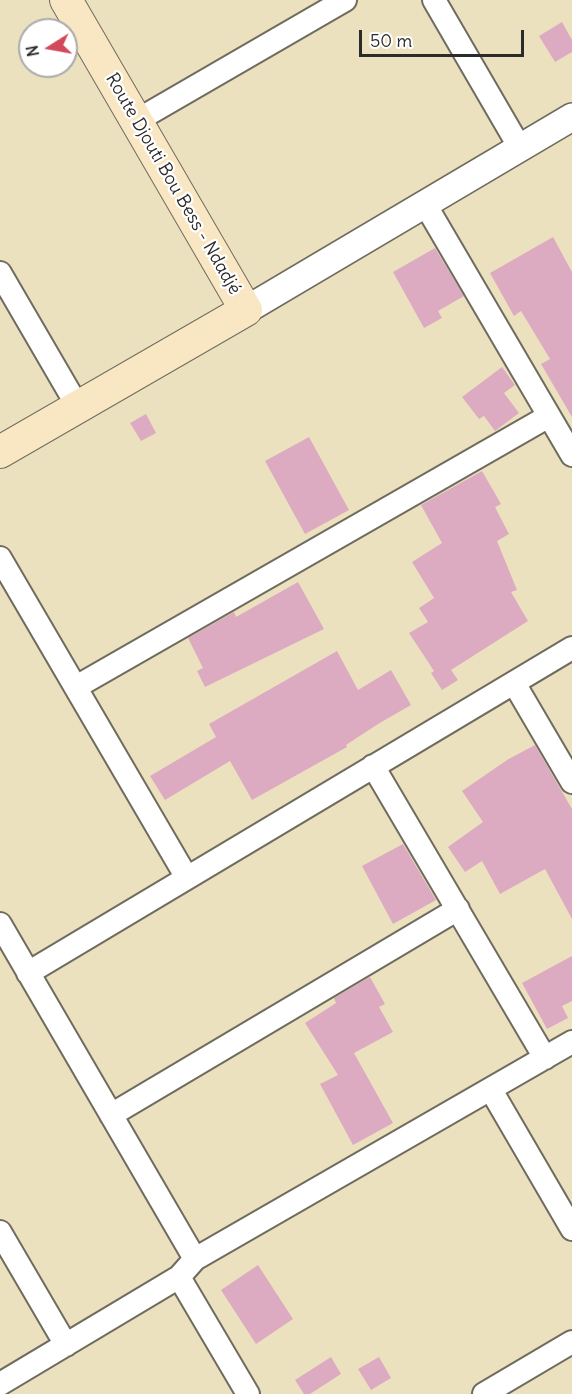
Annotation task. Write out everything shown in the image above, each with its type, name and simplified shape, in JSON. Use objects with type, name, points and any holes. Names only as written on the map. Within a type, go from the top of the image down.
[{"type":"main road","name":"Route Djouti Bou Bess - Ndadjé","points":[[0,452],[246,310],[66,0]]},
{"type":"street","points":[[434,0],[520,148]]},
{"type":"street","points":[[136,121],[338,2]]},
{"type":"street","points":[[246,310],[520,148],[569,126]]},
{"type":"street","points":[[425,204],[572,455]]},
{"type":"street","points":[[0,273],[78,407]]},
{"type":"street","points":[[76,687],[549,416]]},
{"type":"street","points":[[0,558],[187,878]]},
{"type":"street","points":[[28,972],[572,648]]},
{"type":"street","points":[[514,683],[572,782]]},
{"type":"street","points":[[373,766],[545,1058]]},
{"type":"street","points":[[111,1115],[458,909]]},
{"type":"street","points":[[0,924],[195,1259]]},
{"type":"street","points":[[0,1384],[179,1277],[195,1259],[572,1042]]},
{"type":"street","points":[[491,1090],[572,1229]]},
{"type":"street","points":[[0,1232],[66,1345]]},
{"type":"street","points":[[179,1277],[248,1394]]},
{"type":"street","points":[[484,1394],[572,1342]]},
{"type":"building","points":[[562,22],[572,40],[572,52],[555,62],[539,36]]},
{"type":"building","points":[[553,237],[572,272],[572,417],[541,364],[550,359],[521,311],[514,316],[490,273]]},
{"type":"building","points":[[435,248],[464,296],[438,311],[442,318],[424,328],[393,272]]},
{"type":"building","points":[[502,367],[515,385],[504,393],[519,413],[495,431],[484,416],[479,419],[462,397]]},
{"type":"building","points":[[146,414],[156,433],[141,441],[130,423]]},
{"type":"building","points":[[309,437],[349,510],[305,534],[265,461]]},
{"type":"building","points":[[482,471],[501,504],[495,507],[509,534],[497,541],[517,590],[511,592],[528,621],[451,670],[458,680],[442,690],[431,673],[434,671],[409,633],[428,622],[419,608],[434,598],[412,562],[442,543],[421,505]]},
{"type":"building","points":[[298,582],[324,629],[205,687],[197,671],[203,668],[188,638],[234,612],[236,617]]},
{"type":"building","points":[[337,651],[358,690],[391,670],[411,705],[346,745],[347,747],[252,800],[230,761],[165,800],[150,776],[216,737],[209,724]]},
{"type":"building","points":[[535,745],[572,809],[572,919],[545,869],[500,894],[482,861],[465,872],[448,847],[483,822],[462,791],[507,760]]},
{"type":"building","points":[[403,844],[436,900],[393,924],[362,866]]},
{"type":"building","points":[[572,956],[572,1001],[562,1006],[568,1018],[547,1029],[522,983]]},
{"type":"building","points":[[370,977],[385,1004],[379,1007],[393,1032],[354,1053],[393,1123],[353,1145],[320,1084],[338,1075],[305,1023],[336,1003],[334,998]]},
{"type":"building","points":[[258,1265],[293,1319],[256,1344],[221,1290]]},
{"type":"building","points":[[331,1357],[341,1374],[310,1394],[304,1394],[295,1380]]},
{"type":"building","points":[[379,1357],[391,1378],[371,1390],[358,1369]]}]
